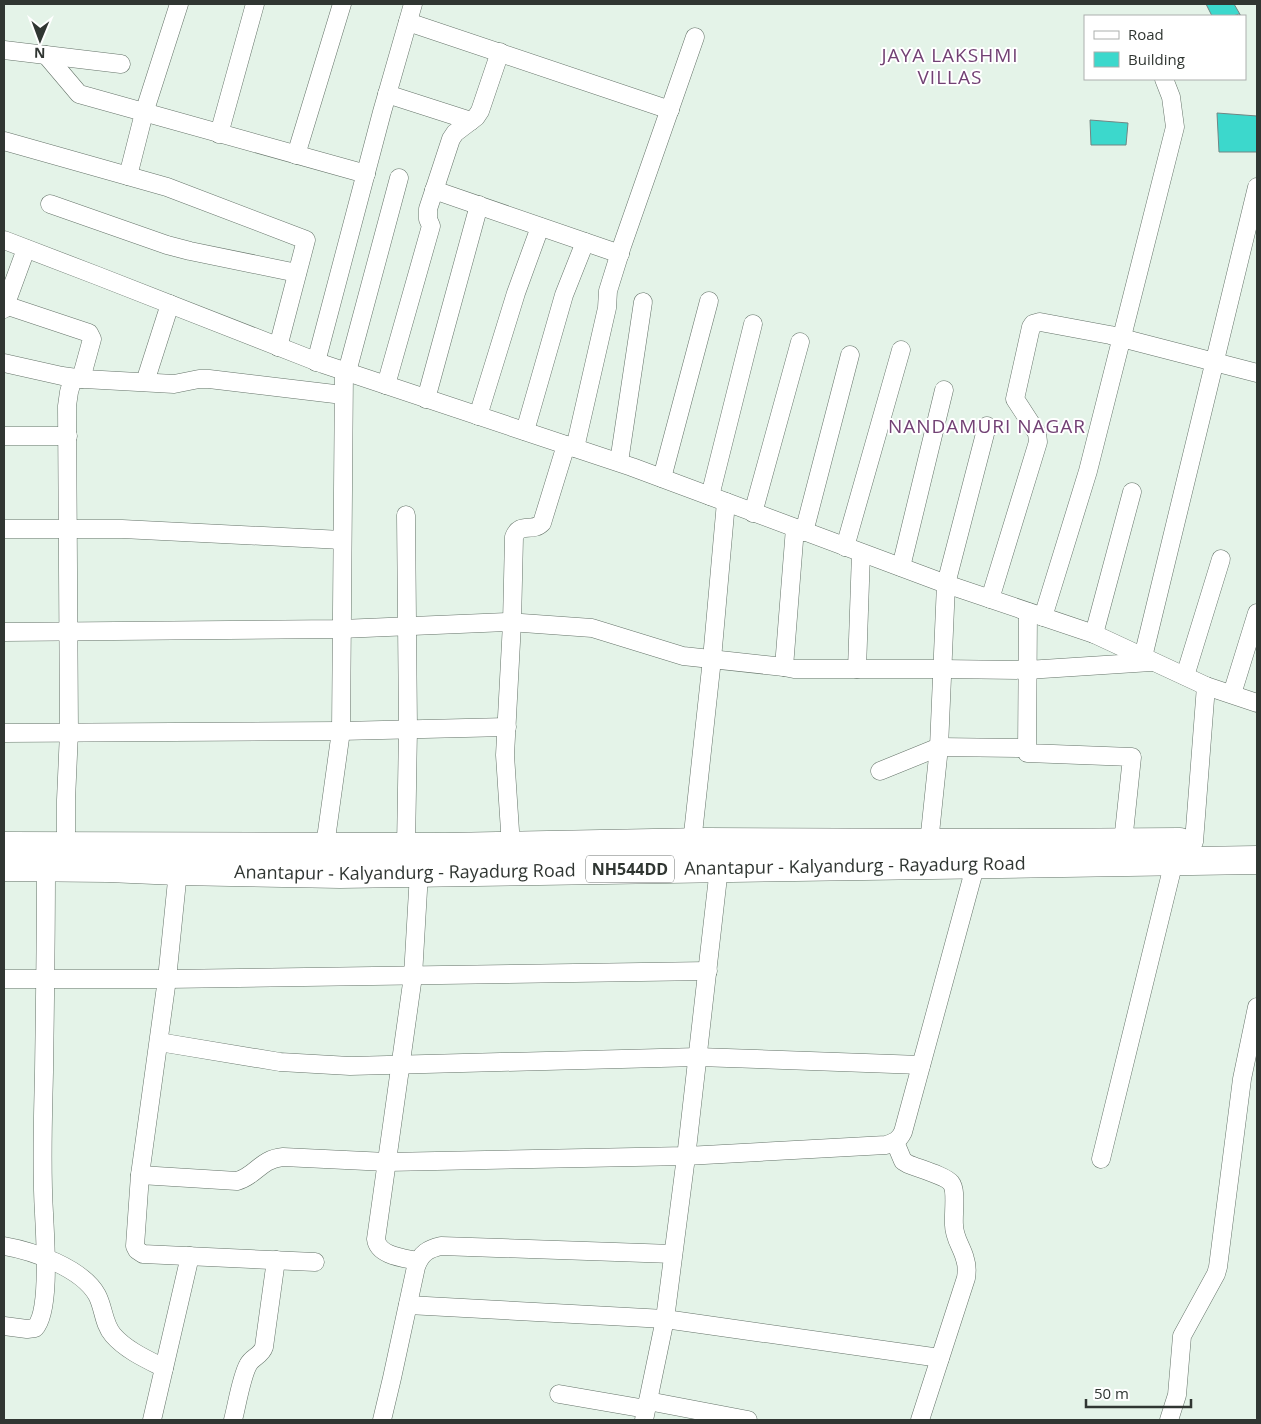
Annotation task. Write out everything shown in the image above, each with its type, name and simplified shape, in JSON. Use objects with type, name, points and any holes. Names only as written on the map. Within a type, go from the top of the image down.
[{"type":"highway","name":"Anantapur - Kalyandurg - Rayadurg Road","points":[[4,867],[340,874],[719,868],[978,854],[1123,842],[1257,842]]},
{"type":"highway","name":"Anantapur - Kalyandurg - Rayadurg Road","points":[[4,846],[406,847],[692,843],[929,843],[978,854],[1174,861],[1257,860]]},
{"type":"street","points":[[128,176],[144,113],[178,4]]},
{"type":"street","points":[[219,134],[255,4]]},
{"type":"street","points":[[296,156],[342,4]]},
{"type":"street","points":[[316,362],[387,94],[413,4]]},
{"type":"street","points":[[408,22],[670,110]]},
{"type":"street","points":[[511,846],[505,755],[512,623],[514,537],[520,529],[535,528],[542,523],[570,446],[606,308],[608,290],[695,37]]},
{"type":"street","points":[[4,50],[122,64]]},
{"type":"street","points":[[386,385],[432,226],[428,219],[428,209],[451,139],[480,111],[500,52]]},
{"type":"street","points":[[46,55],[80,94],[296,156],[366,174]]},
{"type":"street","points":[[1123,842],[1132,757],[1027,753],[1028,670],[1035,614],[1088,471],[1175,127],[1171,97],[1164,80]]},
{"type":"street","points":[[387,94],[471,121]]},
{"type":"street","points":[[4,141],[167,187],[306,240],[278,347]]},
{"type":"street","points":[[325,846],[341,731],[343,395],[346,372],[399,178]]},
{"type":"street","points":[[1148,660],[1215,362],[1257,187]]},
{"type":"street","points":[[434,190],[620,254]]},
{"type":"street","points":[[50,204],[190,251],[297,273]]},
{"type":"street","points":[[426,399],[479,206]]},
{"type":"street","points":[[478,416],[516,293],[540,227]]},
{"type":"street","points":[[4,240],[316,362],[620,462],[901,568],[1094,634],[1206,686],[1257,703]]},
{"type":"street","points":[[525,431],[564,295],[585,242]]},
{"type":"street","points":[[26,249],[4,307],[89,333],[92,338],[68,399],[70,732],[66,800],[66,846]]},
{"type":"street","points":[[662,478],[709,301]]},
{"type":"street","points":[[620,462],[643,302]]},
{"type":"street","points":[[145,382],[170,304]]},
{"type":"street","points":[[990,599],[1038,442],[1037,433],[1015,399],[1033,324],[1040,322],[1122,338],[1257,373]]},
{"type":"street","points":[[692,843],[712,659],[718,499],[753,324]]},
{"type":"street","points":[[753,512],[800,342]]},
{"type":"street","points":[[857,669],[853,550],[901,350]]},
{"type":"street","points":[[784,667],[799,530],[850,355]]},
{"type":"street","points":[[4,363],[77,378],[174,384],[209,379],[343,395]]},
{"type":"street","points":[[901,568],[944,390]]},
{"type":"street","points":[[929,843],[939,747],[946,584],[987,426]]},
{"type":"street","points":[[4,436],[68,436]]},
{"type":"street","points":[[1094,634],[1132,492]]},
{"type":"street","points":[[406,515],[408,626],[406,847]]},
{"type":"street","points":[[4,529],[122,528],[342,540]]},
{"type":"street","points":[[1185,676],[1221,559]]},
{"type":"street","points":[[1232,694],[1257,613]]},
{"type":"street","points":[[4,632],[341,629],[512,623],[592,628],[683,656],[794,669],[942,668],[1028,670],[1148,660]]},
{"type":"street","points":[[1194,842],[1206,686]]},
{"type":"street","points":[[4,733],[341,731],[506,727]]},
{"type":"street","points":[[880,771],[939,747],[1027,748]]},
{"type":"street","points":[[140,1175],[236,1182],[246,1178],[264,1163],[276,1158],[387,1162],[686,1156],[886,1145],[895,1142],[903,1132],[978,854]]},
{"type":"street","points":[[1101,1159],[1174,861]]},
{"type":"street","points":[[4,1326],[32,1329],[38,1326],[45,1294],[46,1258],[42,1192],[46,867]]},
{"type":"street","points":[[646,1410],[664,1318],[673,1254],[698,1057],[719,868]]},
{"type":"street","points":[[178,871],[167,979],[140,1175],[135,1241],[137,1250],[143,1254],[315,1262]]},
{"type":"street","points":[[418,1261],[382,1251],[376,1244],[376,1239],[413,976],[419,873]]},
{"type":"street","points":[[4,979],[167,979],[708,971]]},
{"type":"street","points":[[1169,1420],[1177,1395],[1182,1336],[1218,1267],[1242,1079],[1257,1007]]},
{"type":"street","points":[[159,1042],[280,1062],[350,1066],[698,1057],[921,1065]]},
{"type":"street","points":[[895,1142],[903,1160],[908,1164],[952,1183],[954,1190],[954,1227],[966,1260],[967,1271],[920,1420]]},
{"type":"street","points":[[4,1246],[40,1255],[81,1277],[98,1296],[106,1323],[112,1334],[132,1351],[164,1368]]},
{"type":"street","points":[[382,1420],[418,1261],[426,1251],[441,1246],[673,1254]]},
{"type":"street","points":[[152,1420],[190,1256]]},
{"type":"street","points":[[234,1420],[246,1369],[251,1360],[261,1354],[264,1347],[276,1260]]},
{"type":"street","points":[[408,1305],[664,1318],[940,1358]]},
{"type":"street","points":[[559,1394],[646,1410],[748,1420]]},
{"type":"building","points":[[1206,4],[1234,4],[1240,15],[1239,14],[1212,15]]},
{"type":"building","points":[[1217,113],[1257,116],[1257,152],[1219,152]]},
{"type":"building","points":[[1090,120],[1128,123],[1126,145],[1091,145]]},
{"type":"district","name":"JAYA LAKSHMI VILLAS","points":[[950,66]]},
{"type":"district","name":"NANDAMURI NAGAR","points":[[987,426]]}]
